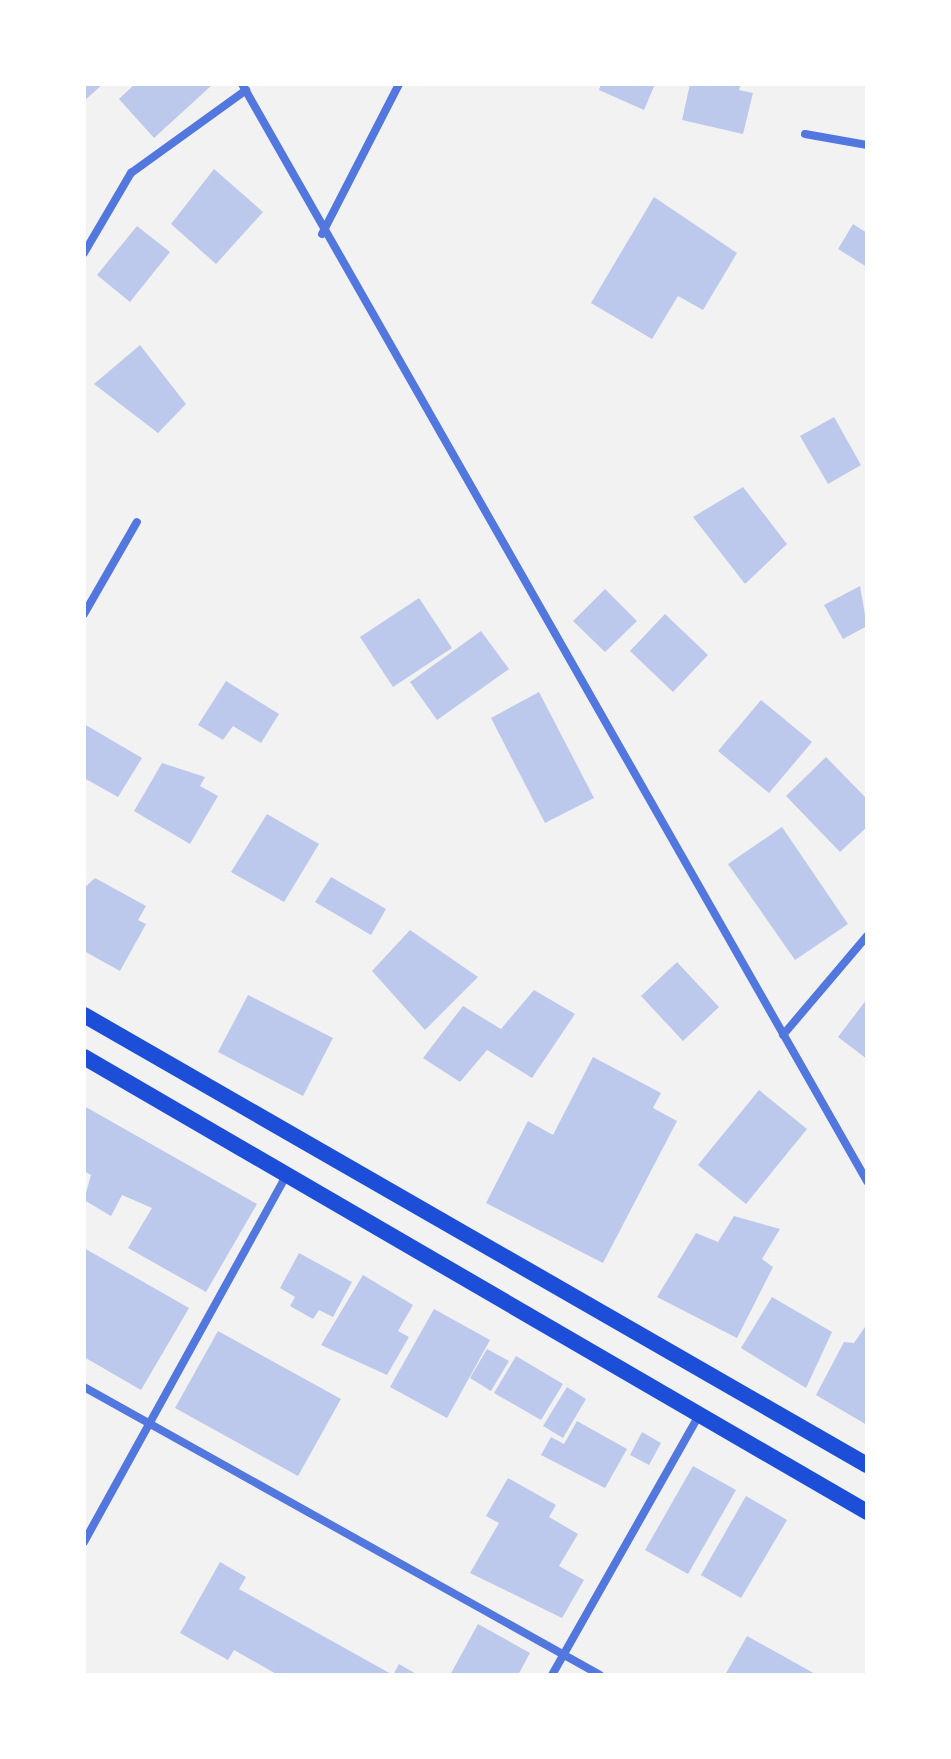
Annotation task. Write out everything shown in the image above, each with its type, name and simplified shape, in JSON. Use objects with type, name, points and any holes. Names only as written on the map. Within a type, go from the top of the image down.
[{"type":"main road","points":[[84,1015],[867,1465]]},
{"type":"main road","points":[[84,1057],[867,1512]]},
{"type":"street","points":[[322,234],[399,84]]},
{"type":"street","points":[[84,253],[131,173],[244,87],[322,234],[867,1181]]},
{"type":"street","points":[[805,134],[867,145]]},
{"type":"street","points":[[84,614],[137,522]]},
{"type":"street","points":[[783,1035],[867,936]]},
{"type":"street","points":[[84,1542],[288,1174]]},
{"type":"street","points":[[84,1387],[600,1675]]},
{"type":"street","points":[[552,1675],[700,1414]]},
{"type":"building","points":[[84,84],[103,84],[84,101]]},
{"type":"building","points":[[135,84],[211,86],[154,138],[119,99]]},
{"type":"building","points":[[601,84],[655,84],[644,110],[599,90]]},
{"type":"building","points":[[690,84],[741,84],[739,90],[753,93],[743,134],[682,120]]},
{"type":"building","points":[[214,169],[263,212],[216,264],[171,224]]},
{"type":"building","points":[[654,197],[737,253],[703,310],[678,296],[652,339],[591,303]]},
{"type":"building","points":[[853,224],[867,233],[867,267],[838,249]]},
{"type":"building","points":[[137,226],[170,252],[130,302],[97,275]]},
{"type":"building","points":[[140,345],[186,404],[158,433],[94,384]]},
{"type":"building","points":[[834,417],[861,465],[828,484],[800,436]]},
{"type":"building","points":[[743,487],[787,544],[745,584],[693,517]]},
{"type":"building","points":[[860,586],[867,626],[843,639],[824,605]]},
{"type":"building","points":[[605,589],[637,621],[605,652],[573,621]]},
{"type":"building","points":[[419,598],[452,648],[393,687],[360,637]]},
{"type":"building","points":[[665,614],[708,655],[673,692],[630,651]]},
{"type":"building","points":[[481,631],[509,669],[437,720],[410,682]]},
{"type":"building","points":[[226,681],[279,714],[261,743],[233,726],[223,740],[198,725]]},
{"type":"building","points":[[539,692],[594,798],[545,823],[491,718]]},
{"type":"building","points":[[761,700],[812,742],[769,793],[718,751]]},
{"type":"building","points":[[84,724],[142,758],[118,797],[84,778]]},
{"type":"building","points":[[826,757],[867,799],[867,827],[840,852],[786,796]]},
{"type":"building","points":[[162,763],[205,777],[200,786],[218,796],[190,844],[134,811]]},
{"type":"building","points":[[267,814],[319,844],[284,902],[231,872]]},
{"type":"building","points":[[782,827],[848,924],[795,960],[728,864]]},
{"type":"building","points":[[331,877],[386,909],[371,935],[315,902]]},
{"type":"building","points":[[95,878],[146,906],[138,920],[146,924],[120,971],[84,951],[84,888]]},
{"type":"building","points":[[410,930],[478,977],[425,1030],[372,971]]},
{"type":"building","points":[[677,962],[719,1007],[683,1041],[641,996]]},
{"type":"building","points":[[534,990],[575,1014],[532,1078],[487,1050],[460,1082],[423,1058],[463,1006],[501,1029]]},
{"type":"building","points":[[248,995],[333,1038],[303,1096],[218,1052]]},
{"type":"building","points":[[867,999],[867,1059],[838,1037]]},
{"type":"building","points":[[593,1057],[661,1093],[653,1108],[677,1121],[603,1263],[486,1203],[528,1121],[553,1135]]},
{"type":"building","points":[[759,1090],[807,1129],[746,1204],[698,1165]]},
{"type":"building","points":[[84,1106],[257,1204],[206,1292],[128,1248],[152,1208],[122,1195],[111,1216],[84,1200],[91,1175],[84,1171]]},
{"type":"building","points":[[734,1216],[780,1229],[762,1259],[773,1267],[737,1338],[657,1297],[696,1233],[718,1242]]},
{"type":"building","points":[[84,1248],[189,1308],[141,1390],[84,1357]]},
{"type":"building","points":[[299,1253],[352,1282],[333,1317],[319,1310],[313,1319],[290,1306],[295,1297],[280,1288]]},
{"type":"building","points":[[363,1275],[413,1305],[398,1331],[409,1337],[387,1375],[321,1345]]},
{"type":"building","points":[[772,1297],[832,1332],[806,1388],[741,1348]]},
{"type":"building","points":[[434,1309],[490,1340],[447,1418],[390,1387]]},
{"type":"building","points":[[867,1324],[867,1425],[816,1395],[844,1342],[854,1343]]},
{"type":"building","points":[[218,1331],[341,1399],[298,1476],[175,1408]]},
{"type":"building","points":[[487,1349],[509,1361],[491,1391],[470,1378]]},
{"type":"building","points":[[516,1356],[563,1384],[541,1420],[494,1393]]},
{"type":"building","points":[[567,1387],[586,1399],[563,1438],[543,1426]]},
{"type":"building","points":[[577,1421],[627,1449],[605,1488],[541,1455],[551,1437],[564,1444]]},
{"type":"building","points":[[642,1432],[661,1443],[649,1465],[630,1455]]},
{"type":"building","points":[[693,1466],[736,1490],[688,1574],[645,1550]]},
{"type":"building","points":[[508,1478],[556,1505],[549,1517],[578,1534],[559,1566],[584,1580],[562,1618],[470,1573],[499,1523],[486,1516]]},
{"type":"building","points":[[746,1496],[787,1520],[741,1598],[701,1575]]},
{"type":"building","points":[[220,1562],[246,1577],[239,1589],[393,1675],[278,1675],[234,1650],[228,1660],[180,1633]]},
{"type":"building","points":[[478,1624],[530,1653],[518,1675],[450,1675]]},
{"type":"building","points":[[747,1636],[817,1675],[725,1675]]},
{"type":"building","points":[[399,1664],[418,1675],[393,1675]]}]
